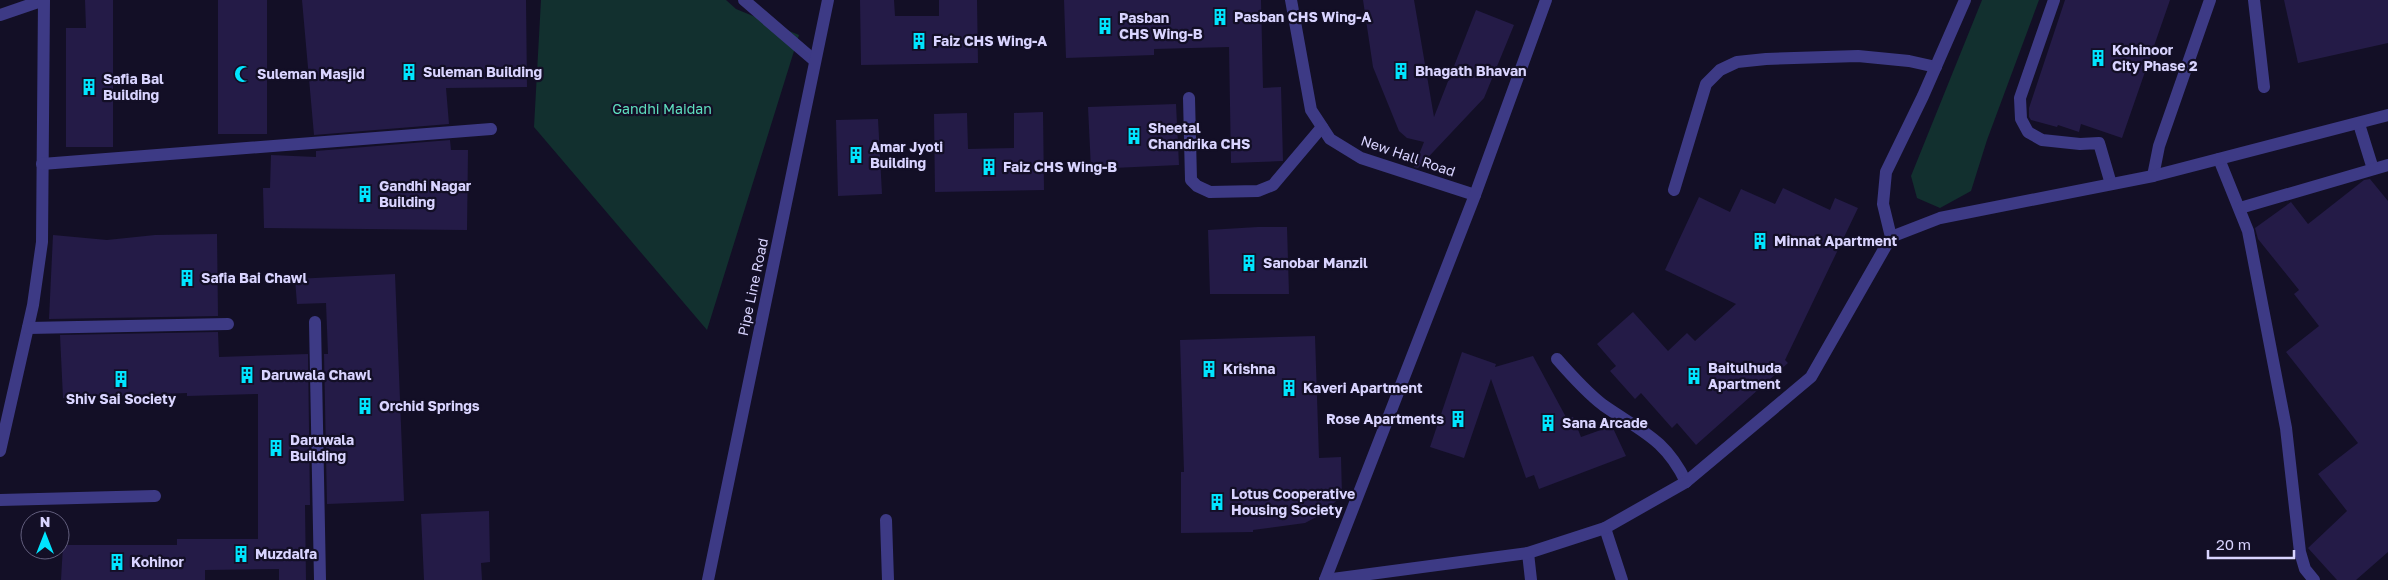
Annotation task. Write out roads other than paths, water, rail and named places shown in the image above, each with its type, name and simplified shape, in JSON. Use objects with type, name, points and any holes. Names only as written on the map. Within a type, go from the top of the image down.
[{"type":"street","points":[[0,15],[44,0],[42,242],[28,328],[2,431],[0,451]]},
{"type":"street","points":[[744,0],[815,61]]},
{"type":"street","name":"Pipe Line Road","points":[[708,580],[828,0]]},
{"type":"street","name":"New Hall Road","points":[[1291,0],[1311,110],[1330,139],[1361,158],[1475,195]]},
{"type":"street","points":[[1546,0],[1475,195],[1325,580],[1528,553],[1605,528],[1686,482],[1811,377],[1891,237],[1940,218],[2152,176],[2388,115]]},
{"type":"street","points":[[1891,237],[1883,204],[1886,172],[1936,67],[1965,0]]},
{"type":"street","points":[[2054,0],[2020,98],[2021,119],[2028,132],[2042,140],[2080,144],[2098,143],[2111,184]]},
{"type":"street","points":[[2152,176],[2159,146],[2210,0]]},
{"type":"street","points":[[2254,0],[2264,87]]},
{"type":"street","points":[[1674,190],[1706,84],[1720,70],[1737,62],[1766,59],[1858,56],[1909,61],[1936,67]]},
{"type":"street","points":[[1189,98],[1190,180],[1197,186],[1210,192],[1258,191],[1273,185],[1322,127]]},
{"type":"street","points":[[2359,124],[2373,168]]},
{"type":"street","points":[[42,164],[491,129]]},
{"type":"street","points":[[2219,158],[2248,231],[2286,428],[2300,552],[2305,569],[2314,580]]},
{"type":"street","points":[[2240,208],[2388,165]]},
{"type":"street","points":[[315,322],[320,580]]},
{"type":"street","points":[[28,328],[228,324]]},
{"type":"street","points":[[1557,360],[1602,404],[1650,435],[1668,451],[1686,482]]},
{"type":"street","points":[[0,500],[155,496]]},
{"type":"street","points":[[886,520],[888,580]]},
{"type":"street","points":[[1605,528],[1622,580]]},
{"type":"street","points":[[1528,553],[1531,580]]},
{"type":"place","name":"Pasban CHS Wing-A","points":[[1220,17]]},
{"type":"place","name":"Pasban CHS Wing-B","points":[[1105,26]]},
{"type":"place","name":"Faiz CHS Wing-A","points":[[919,41]]},
{"type":"place","name":"Kohinoor City Phase 2","points":[[2098,58]]},
{"type":"place","name":"Bhagath Bhavan","points":[[1401,71]]},
{"type":"place","name":"Suleman Building","points":[[409,72]]},
{"type":"place","name":"Suleman Masjid","points":[[243,74]]},
{"type":"place","name":"Safia Bal Building","points":[[89,87]]},
{"type":"place","name":"Sheetal Chandrika CHS","points":[[1134,136]]},
{"type":"place","name":"Amar Jyoti Building","points":[[856,155]]},
{"type":"place","name":"Faiz CHS Wing-B","points":[[989,167]]},
{"type":"place","name":"Gandhi Nagar Building","points":[[365,194]]},
{"type":"place","name":"Minnat Apartment","points":[[1760,241]]},
{"type":"place","name":"Sanobar Manzil","points":[[1249,263]]},
{"type":"place","name":"Safia Bai Chawl","points":[[187,278]]},
{"type":"place","name":"Krishna","points":[[1209,369]]},
{"type":"place","name":"Daruwala Chawl","points":[[247,375]]},
{"type":"place","name":"Baitulhuda Apartment","points":[[1694,376]]},
{"type":"place","name":"Shiv Sai Society","points":[[121,379]]},
{"type":"place","name":"Kaveri Apartment","points":[[1289,388]]},
{"type":"place","name":"Orchid Springs","points":[[365,406]]},
{"type":"place","name":"Rose Apartments","points":[[1458,419]]},
{"type":"place","name":"Sana Arcade","points":[[1548,423]]},
{"type":"place","name":"Daruwala Building","points":[[276,448]]},
{"type":"place","name":"Lotus Cooperative Housing Society","points":[[1217,502]]},
{"type":"place","name":"Muzdalfa","points":[[241,554]]},
{"type":"place","name":"Kohinor","points":[[117,562]]},
{"type":"park label","name":"Gandhi Maidan","points":[[662,109]]}]
